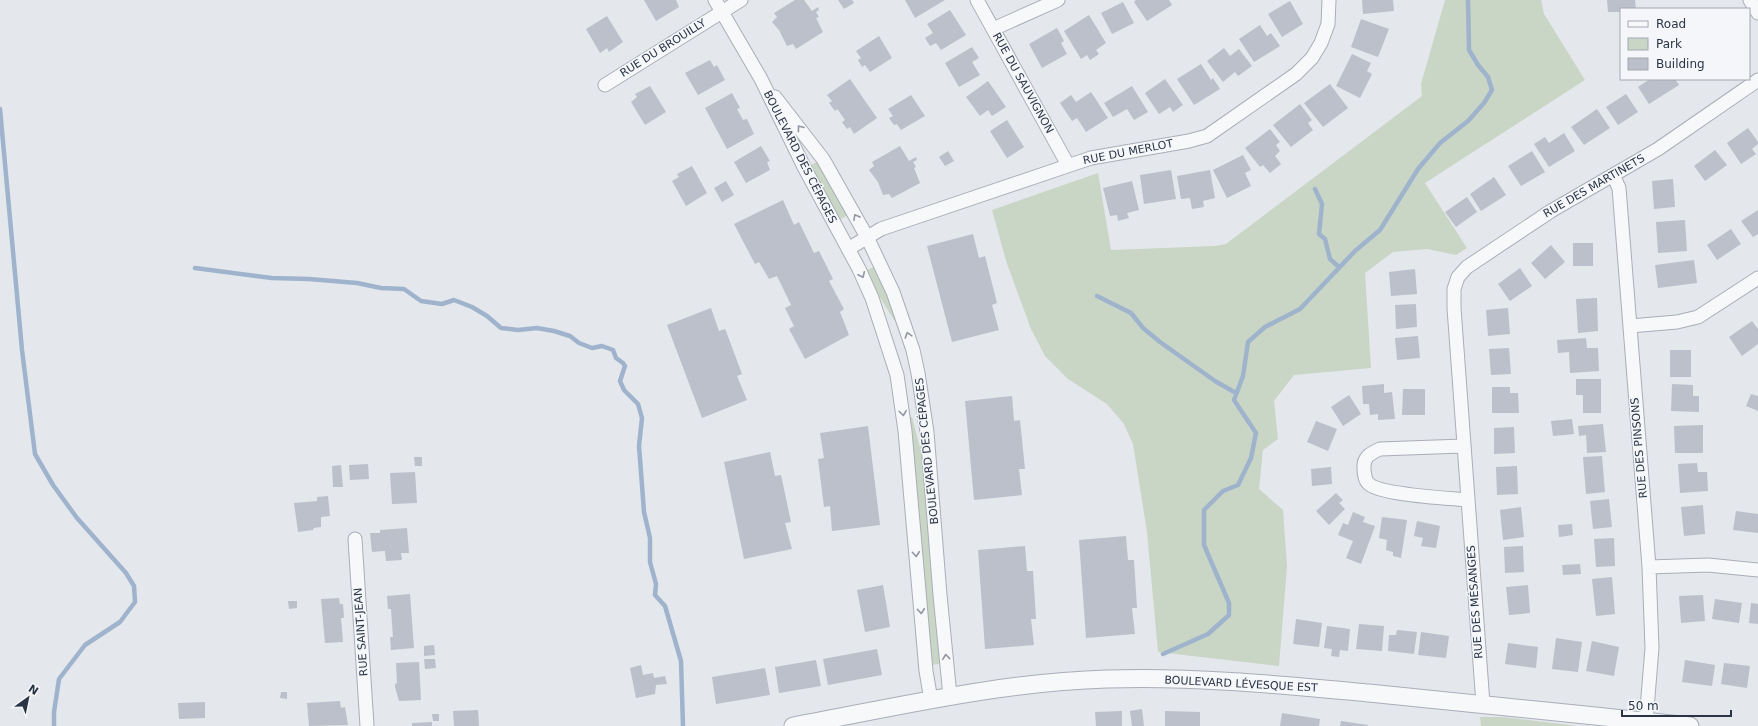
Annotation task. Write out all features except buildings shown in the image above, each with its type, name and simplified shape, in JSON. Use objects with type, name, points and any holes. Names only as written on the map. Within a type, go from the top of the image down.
[{"type":"street","points":[[718,6],[742,0]]},
{"type":"street","name":"RUE DU SAUVIGNON","points":[[977,0],[1068,165]]},
{"type":"street","points":[[993,29],[1058,0]]},
{"type":"street","name":"RUE DU MERLOT","points":[[848,248],[881,229],[1068,165],[1091,158],[1189,141],[1207,136],[1222,128],[1296,74],[1312,58],[1321,43],[1328,24],[1329,0]]},
{"type":"street","points":[[1750,0],[1758,13]]},
{"type":"street","name":"BOULEVARD DES CÉPAGES","points":[[718,6],[761,80],[804,167],[848,248],[872,298],[882,323],[897,375],[901,399],[926,666],[931,700]]},
{"type":"street","name":"RUE DU BROUILLY","points":[[605,85],[718,6]]},
{"type":"street","name":"BOULEVARD DES CÉPAGES","points":[[761,80],[823,159],[867,237],[887,278],[899,309],[918,373],[927,432],[950,696]]},
{"type":"street","name":"RUE DES MARTINETS","points":[[1454,308],[1454,289],[1458,277],[1467,267],[1551,211],[1658,149],[1758,80]]},
{"type":"street","name":"RUE DES PINSONS","points":[[1612,175],[1619,188],[1649,567],[1652,648],[1646,722]]},
{"type":"street","points":[[1630,326],[1677,322],[1698,317],[1758,278]]},
{"type":"street","name":"RUE DES MÉSANGES","points":[[1454,308],[1483,704]]},
{"type":"street","points":[[1463,446],[1380,449],[1368,454],[1363,463],[1367,482],[1374,488],[1388,491],[1468,500]]},
{"type":"street","name":"RUE SAINT-JEAN","points":[[355,539],[367,726]]},
{"type":"street","points":[[1649,567],[1708,565],[1758,570]]},
{"type":"street","name":"BOULEVARD LÉVESQUE EST","points":[[793,726],[950,696],[1052,683],[1153,678],[1316,688],[1690,726]]},
{"type":"green space","points":[[1445,0],[1541,0],[1544,14],[1585,80],[1425,183],[1467,248],[1456,255],[1427,249],[1393,252],[1365,273],[1371,368],[1294,375],[1274,401],[1278,439],[1263,450],[1259,489],[1283,510],[1287,566],[1279,666],[1158,652],[1147,532],[1133,444],[1124,424],[1107,404],[1068,379],[1045,356],[1031,329],[1007,264],[992,210],[1098,173],[1111,250],[1215,246],[1226,244],[1422,96],[1421,84]]},
{"type":"green space","points":[[818,161],[848,215],[839,220],[810,166]]},
{"type":"green space","points":[[875,267],[897,318],[894,320],[874,288],[866,270]]},
{"type":"green space","points":[[910,417],[912,417],[923,459],[940,664],[930,665]]},
{"type":"green space","points":[[1480,717],[1502,717],[1578,726],[1481,726]]},
{"type":"waterway","points":[[1163,654],[1208,634],[1229,615],[1229,603],[1204,545],[1204,510],[1223,491],[1238,485],[1251,458],[1256,433],[1234,400],[1243,376],[1248,342],[1265,327],[1300,309],[1355,251],[1380,230],[1418,169],[1440,143],[1468,121],[1484,103],[1492,90],[1488,77],[1478,65],[1469,50],[1468,0]]},
{"type":"waterway","points":[[0,109],[22,350],[35,454],[53,485],[77,518],[126,573],[134,586],[135,602],[120,622],[85,645],[59,679],[54,712],[54,726]]},
{"type":"waterway","points":[[1315,189],[1322,204],[1319,234],[1325,239],[1330,259],[1339,267]]},
{"type":"waterway","points":[[195,268],[272,278],[309,279],[357,283],[381,288],[404,289],[421,301],[442,304],[454,300],[472,307],[487,316],[501,328],[518,330],[537,328],[554,331],[570,336],[579,343],[592,348],[602,346],[613,350],[616,358],[625,366],[620,381],[624,390],[638,404],[642,418],[639,446],[644,512],[650,538],[650,562],[656,584],[655,595],[665,606],[681,661],[683,726]]},
{"type":"waterway","points":[[1097,296],[1131,313],[1143,328],[1160,342],[1215,381],[1236,393]]}]
